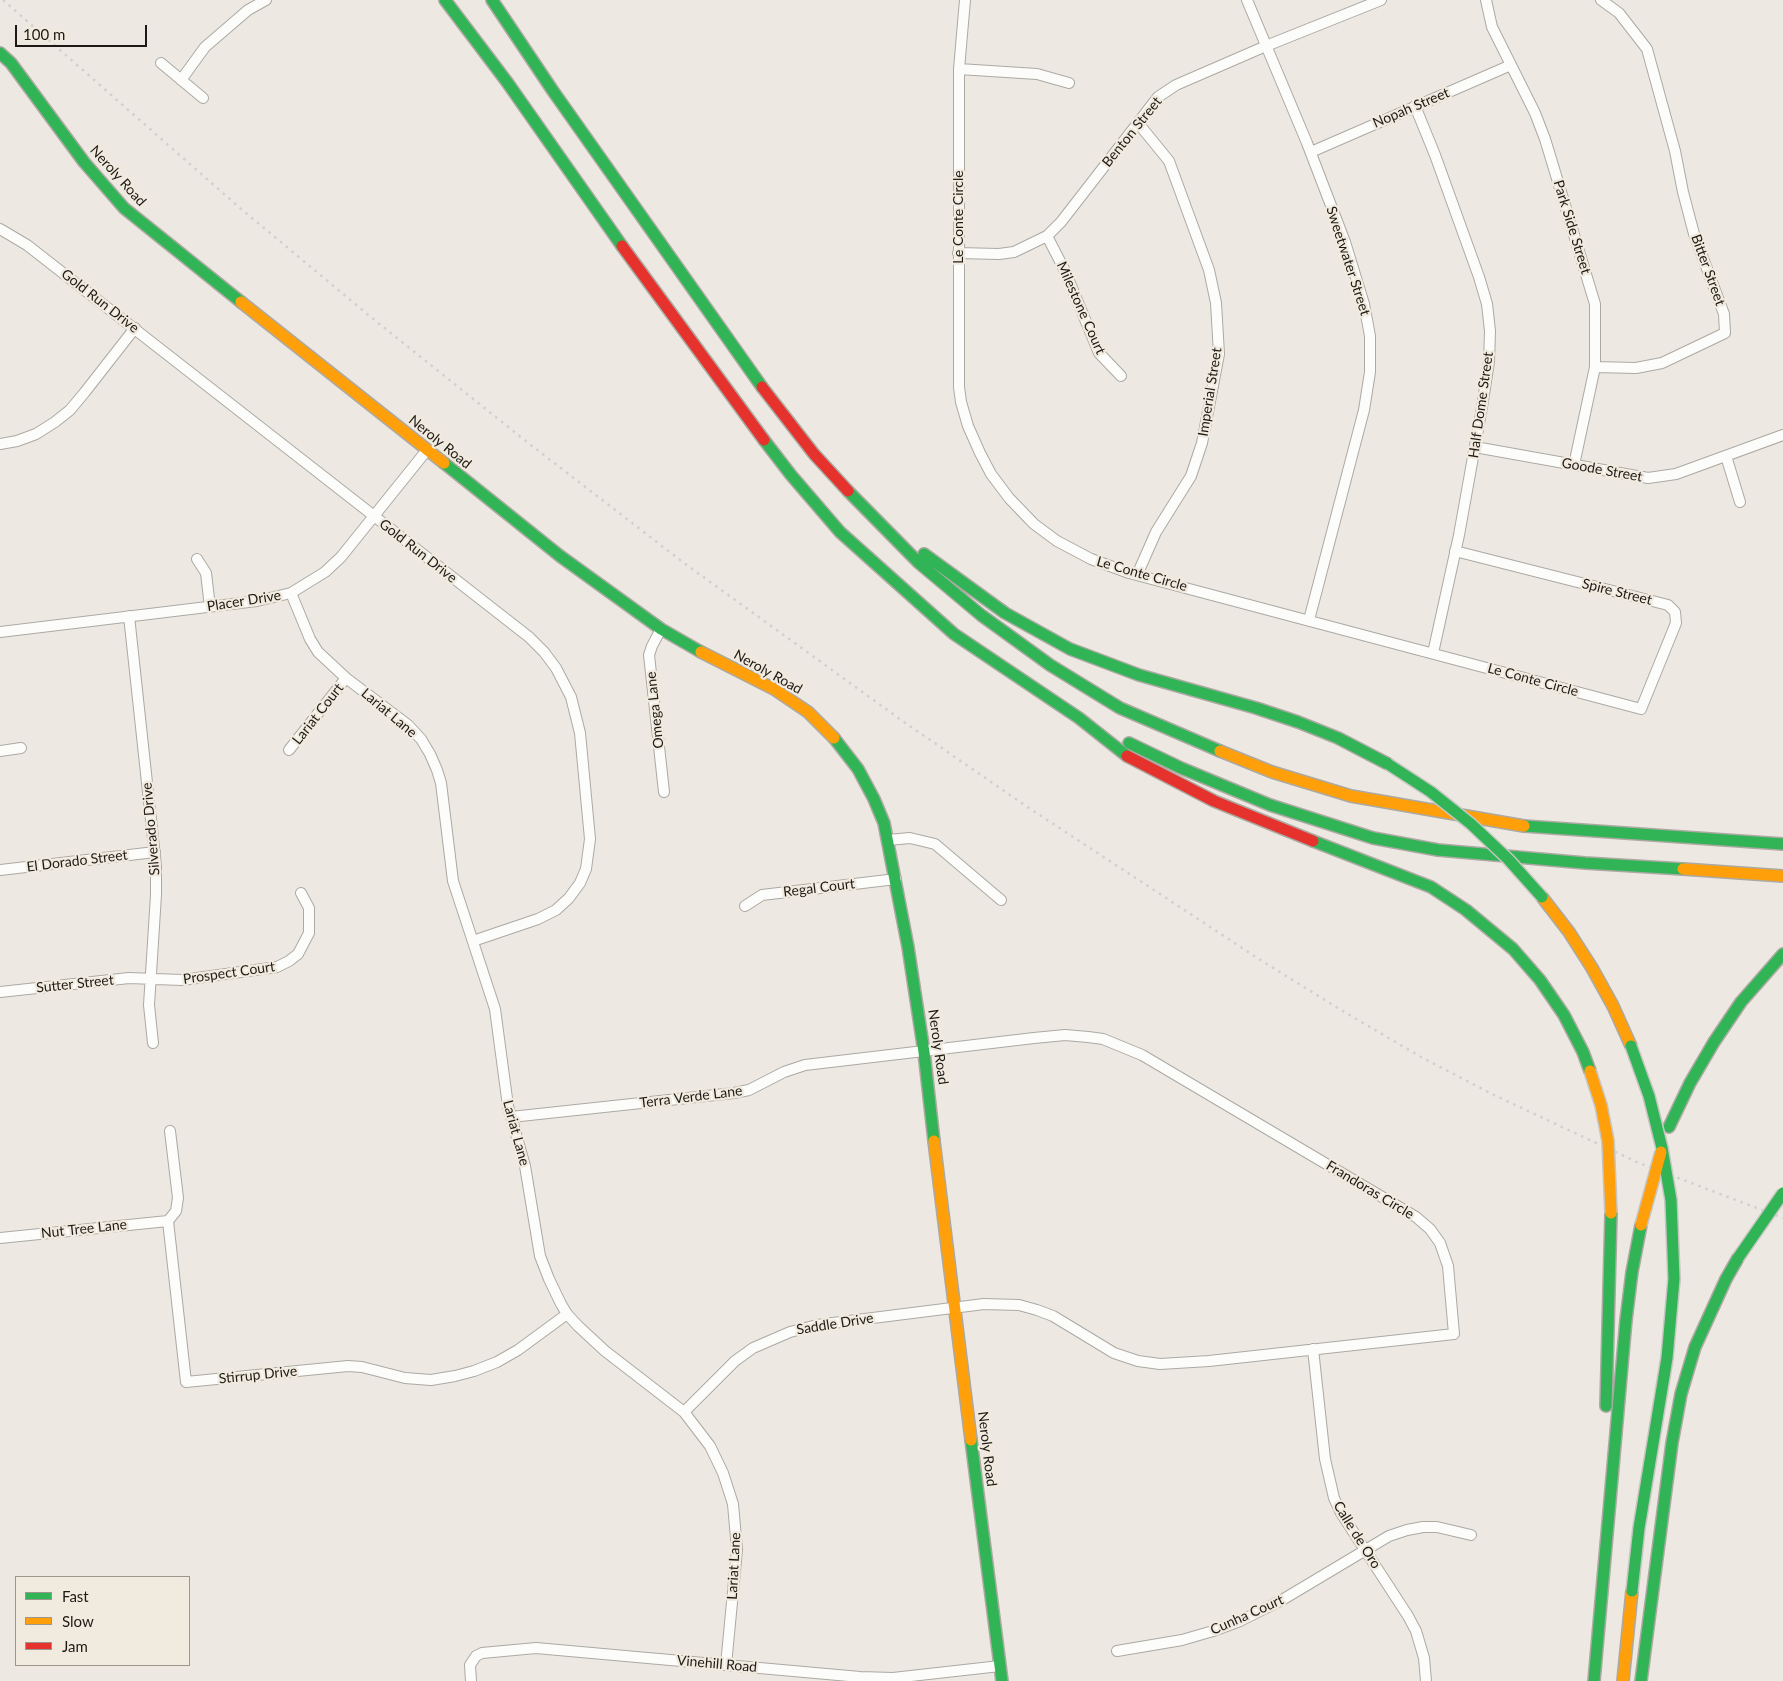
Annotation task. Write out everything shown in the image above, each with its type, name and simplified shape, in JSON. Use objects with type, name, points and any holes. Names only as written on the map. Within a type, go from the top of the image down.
[{"type":"main road","points":[[433,0],[499,89],[555,152]]},
{"type":"main road","points":[[445,0],[512,89],[555,152],[737,405],[791,475],[840,532],[954,634],[1079,718],[1124,754],[1184,786],[1254,818],[1413,879],[1430,888],[1466,910],[1513,949],[1540,980],[1570,1027],[1590,1071],[1601,1105],[1608,1141],[1611,1213],[1603,1574]]},
{"type":"main road","points":[[492,0],[553,91],[758,382],[814,454],[918,563],[981,615],[1050,665],[1120,708],[1272,772],[1351,796],[1538,828],[1783,844]]},
{"type":"main road","name":"Neroly Road","points":[[0,53],[11,63],[84,162],[124,208],[560,556],[661,630],[707,656],[783,694],[819,723],[847,754],[864,779],[884,823],[888,840],[924,1052],[954,1308],[1002,1681]]},
{"type":"main road","points":[[880,525],[947,569],[1005,613],[1070,648],[1139,676],[1256,708],[1298,722],[1338,738],[1388,764],[1431,792],[1471,824],[1508,859],[1542,897],[1569,932],[1613,1006],[1631,1046],[1649,1096],[1662,1148],[1671,1200],[1674,1262],[1671,1332],[1639,1528],[1623,1681]]},
{"type":"main road","points":[[1079,718],[1181,768],[1243,794],[1270,805],[1373,838],[1438,850],[1491,855],[1783,876]]},
{"type":"main road","points":[[1594,1681],[1628,1303],[1641,1225],[1669,1127],[1690,1083],[1714,1042],[1752,990],[1783,954]]},
{"type":"main road","points":[[1641,1681],[1672,1443],[1681,1394],[1704,1324],[1722,1286],[1738,1258],[1783,1193]]},
{"type":"street","points":[[181,80],[205,47],[248,10],[266,0]]},
{"type":"street","name":"Le Conte Circle","points":[[965,0],[959,70],[959,387],[968,426],[991,474],[1034,524],[1057,541],[1091,559],[1137,575],[1641,709]]},
{"type":"street","name":"Sweetwater Street","points":[[1247,0],[1311,152],[1345,242],[1364,304],[1370,336],[1370,372],[1364,410],[1309,620]]},
{"type":"street","name":"Benton Street","points":[[958,254],[1014,252],[1047,236],[1061,222],[1158,97],[1176,85],[1266,46],[1381,0]]},
{"type":"street","name":"Park Side Street","points":[[1486,0],[1492,26],[1535,113],[1545,139],[1595,304],[1595,367],[1574,465]]},
{"type":"street","name":"Bitter Street","points":[[1595,367],[1636,368],[1662,363],[1725,333],[1724,314],[1694,234],[1675,151],[1647,49],[1619,13],[1601,0]]},
{"type":"street","points":[[161,63],[202,98]]},
{"type":"street","name":"Nopah Street","points":[[1311,152],[1511,65]]},
{"type":"street","points":[[959,70],[1037,74],[1069,83]]},
{"type":"street","name":"Half Dome Street","points":[[1415,106],[1435,155],[1479,277],[1487,304],[1490,331],[1489,362],[1475,447],[1433,653]]},
{"type":"street","name":"Imperial Street","points":[[1137,575],[1156,532],[1191,476],[1202,443],[1219,354],[1216,303],[1209,270],[1169,161],[1138,123]]},
{"type":"street","name":"Gold Run Drive","points":[[0,229],[23,241],[529,637],[544,652],[564,682],[576,712],[580,733],[590,839],[586,869],[580,883],[569,898],[556,910],[538,919],[473,941]]},
{"type":"street","name":"Milestone Court","points":[[1047,236],[1066,271],[1099,353],[1121,376]]},
{"type":"street","points":[[0,444],[18,441],[36,434],[70,410],[135,328]]},
{"type":"street","name":"Goode Street","points":[[1475,447],[1648,478],[1676,474],[1783,435]]},
{"type":"street","name":"Placer Drive","points":[[0,632],[257,602],[291,593],[326,572],[341,557],[427,450]]},
{"type":"street","points":[[1726,456],[1740,502]]},
{"type":"street","name":"Spire Street","points":[[1455,551],[1668,605],[1675,612],[1676,623],[1641,709]]},
{"type":"street","points":[[197,559],[206,573],[210,607]]},
{"type":"street","name":"Lariat Lane","points":[[291,593],[310,639],[326,660],[346,678],[408,725],[421,739],[430,754],[441,783],[453,881],[495,1009],[504,1084],[525,1166],[540,1256],[549,1279],[567,1314],[605,1351],[684,1412],[710,1446],[723,1473],[732,1504],[737,1550],[726,1665]]},
{"type":"street","name":"Silverado Drive","points":[[129,616],[155,852],[156,895],[149,1005],[153,1043]]},
{"type":"street","name":"Omega Lane","points":[[661,630],[652,646],[650,655],[664,792]]},
{"type":"street","name":"Lariat Court","points":[[290,750],[346,678]]},
{"type":"street","points":[[0,750],[21,748]]},
{"type":"street","points":[[888,840],[910,838],[935,844],[1001,900]]},
{"type":"street","name":"El Dorado Street","points":[[0,870],[155,852]]},
{"type":"street","name":"Regal Court","points":[[745,906],[762,895],[896,879]]},
{"type":"street","name":"Prospect Court","points":[[150,979],[182,980],[278,968],[298,954],[309,932],[309,908],[301,893]]},
{"type":"street","name":"Sutter Street","points":[[0,992],[129,978],[150,979]]},
{"type":"street","name":"Frandoras Circle","points":[[924,1052],[1065,1036],[1088,1037],[1116,1044],[1142,1055],[1416,1216],[1430,1229],[1445,1253],[1451,1291],[1454,1334],[1200,1362],[1160,1364],[1138,1361],[1114,1353],[1053,1316],[1019,1305],[990,1304],[954,1308]]},
{"type":"street","name":"Terra Verde Lane","points":[[511,1117],[734,1093],[749,1090],[784,1072],[805,1065],[924,1052]]},
{"type":"street","points":[[168,1221],[176,1211],[178,1198],[170,1131]]},
{"type":"street","name":"Stirrup Drive","points":[[168,1221],[186,1382],[348,1366],[362,1367],[405,1378],[431,1380],[455,1376],[482,1368],[518,1350],[567,1314]]},
{"type":"street","name":"Nut Tree Lane","points":[[0,1238],[168,1221]]},
{"type":"street","name":"Saddle Drive","points":[[684,1412],[735,1361],[753,1348],[790,1332],[817,1325],[954,1308]]},
{"type":"street","name":"Calle de Oro","points":[[1313,1349],[1325,1459],[1330,1487],[1341,1512],[1416,1631],[1424,1658],[1426,1681]]},
{"type":"street","name":"Cunha Court","points":[[1117,1651],[1182,1640],[1240,1621],[1282,1600],[1388,1536],[1423,1527],[1451,1529],[1471,1535]]},
{"type":"street","name":"Vinehill Road","points":[[472,1681],[470,1665],[473,1659],[482,1653],[544,1648],[893,1678],[1000,1666]]},
{"type":"railway","points":[[3,0],[240,208],[372,318],[527,442],[684,563],[904,722],[1026,806],[1262,961],[1421,1057],[1494,1095],[1639,1163],[1783,1218]]},
{"type":"traffic: fast","points":[[445,0],[507,82],[622,246]]},
{"type":"traffic: fast","points":[[492,0],[553,91],[762,387]]},
{"type":"traffic: fast","points":[[0,53],[11,63],[84,162],[124,208],[241,302]]},
{"type":"traffic: fast","points":[[764,440],[840,532],[954,634],[1079,718],[1127,756]]},
{"type":"traffic: fast","points":[[444,463],[560,556],[661,629],[701,652]]},
{"type":"traffic: fast","points":[[848,491],[919,563],[981,615],[1050,665],[1120,708],[1220,751]]},
{"type":"traffic: fast","points":[[924,554],[1005,613],[1070,649],[1139,675],[1256,708],[1298,722],[1338,738],[1388,764]]},
{"type":"traffic: fast","points":[[834,738],[858,769],[884,823],[908,947],[924,1052],[934,1141]]},
{"type":"traffic: fast","points":[[1129,743],[1181,768],[1270,805],[1373,838],[1438,850],[1585,863],[1683,869]]},
{"type":"traffic: fast","points":[[1388,764],[1431,792],[1471,824],[1508,859],[1542,897]]},
{"type":"traffic: fast","points":[[1524,826],[1783,844]]},
{"type":"traffic: fast","points":[[1313,841],[1431,887],[1466,910],[1513,949],[1540,980],[1564,1015],[1583,1052],[1590,1071]]},
{"type":"traffic: fast","points":[[1669,1127],[1690,1083],[1714,1042],[1741,1002],[1783,954]]},
{"type":"traffic: fast","points":[[1631,1046],[1649,1096],[1662,1148],[1671,1200],[1674,1279],[1667,1358],[1639,1528],[1632,1591]]},
{"type":"traffic: fast","points":[[1738,1258],[1783,1193]]},
{"type":"traffic: fast","points":[[1606,1406],[1611,1213]]},
{"type":"traffic: fast","points":[[1594,1681],[1626,1320],[1632,1272],[1641,1225]]},
{"type":"traffic: fast","points":[[1641,1681],[1672,1443],[1681,1394],[1695,1347],[1726,1279],[1738,1258]]},
{"type":"traffic: fast","points":[[971,1440],[1002,1681]]},
{"type":"traffic: slow","points":[[241,302],[444,463]]},
{"type":"traffic: slow","points":[[701,652],[774,689],[808,712],[834,738]]},
{"type":"traffic: slow","points":[[1220,751],[1272,772],[1351,796],[1524,826]]},
{"type":"traffic: slow","points":[[1683,869],[1783,876]]},
{"type":"traffic: slow","points":[[1542,897],[1569,932],[1592,968],[1613,1006],[1631,1046]]},
{"type":"traffic: slow","points":[[1590,1071],[1601,1105],[1608,1141],[1611,1213]]},
{"type":"traffic: slow","points":[[934,1141],[971,1440]]},
{"type":"traffic: slow","points":[[1641,1225],[1661,1152]]},
{"type":"traffic: slow","points":[[1623,1681],[1632,1591]]},
{"type":"traffic: jam","points":[[622,246],[764,440]]},
{"type":"traffic: jam","points":[[762,387],[814,454],[848,491]]},
{"type":"traffic: jam","points":[[1127,756],[1214,801],[1313,841]]}]
